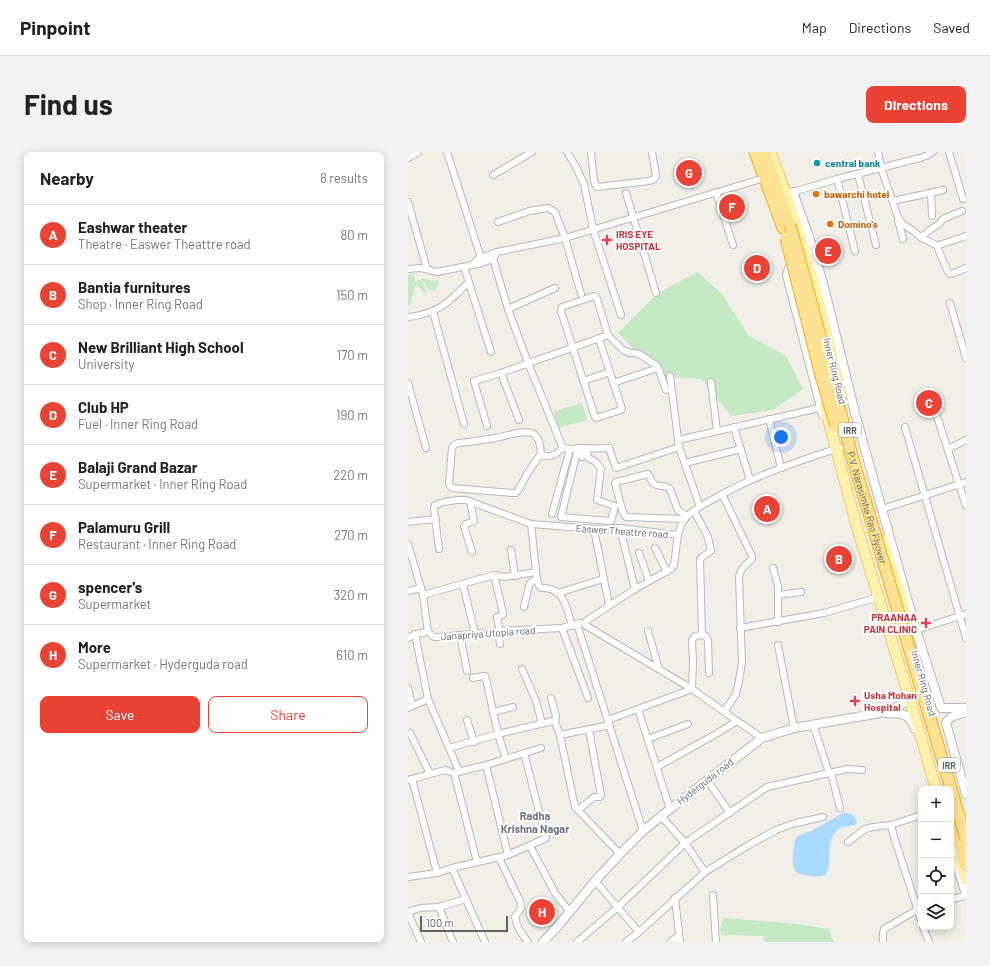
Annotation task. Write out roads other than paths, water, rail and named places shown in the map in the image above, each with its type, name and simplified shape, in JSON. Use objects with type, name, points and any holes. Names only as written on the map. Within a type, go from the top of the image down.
[{"type":"highway","name":"P.V. Narasimha Rao Flyover","points":[[755,152],[783,228],[821,376],[943,786]]},
{"type":"highway","name":"P.V. Narasimha Rao Flyover","points":[[764,152],[781,197],[798,253],[854,463],[966,839]]},
{"type":"highway","points":[[953,822],[966,866]]},
{"type":"main road","name":"Inner Ring Road","points":[[752,152],[782,238],[834,449],[935,786]]},
{"type":"main road","name":"Inner Ring Road","points":[[770,152],[790,193],[806,255],[830,331],[854,445],[873,512],[900,592],[909,632],[966,820]]},
{"type":"main road","points":[[954,843],[966,880]]},
{"type":"street","points":[[408,157],[417,152]]},
{"type":"street","points":[[447,152],[481,258]]},
{"type":"street","points":[[493,175],[532,152]]},
{"type":"street","points":[[567,152],[584,184],[594,229],[621,316]]},
{"type":"street","points":[[591,152],[594,181],[597,187],[649,181],[654,179],[656,176],[652,152]]},
{"type":"street","points":[[878,152],[881,168],[898,217],[903,239]]},
{"type":"street","points":[[790,193],[836,179],[920,158],[933,152]]},
{"type":"street","points":[[921,237],[939,224],[943,219],[964,211],[961,206],[965,197],[949,152]]},
{"type":"street","points":[[858,174],[876,245]]},
{"type":"street","points":[[472,265],[478,259],[497,252],[565,238],[761,178]]},
{"type":"street","points":[[836,179],[855,251]]},
{"type":"street","points":[[893,201],[943,190]]},
{"type":"street","points":[[716,192],[733,245]]},
{"type":"street","points":[[626,193],[656,293]]},
{"type":"street","points":[[931,193],[932,216]]},
{"type":"street","points":[[408,202],[427,269]]},
{"type":"street","points":[[498,222],[529,211],[548,208],[555,212],[565,238],[581,294]]},
{"type":"street","points":[[898,217],[905,227],[938,246]]},
{"type":"street","points":[[938,246],[966,236]]},
{"type":"street","points":[[938,246],[950,274],[966,268]]},
{"type":"street","points":[[408,269],[427,269],[437,272],[480,264],[493,258],[497,252]]},
{"type":"street","points":[[493,258],[508,309],[528,363],[567,448],[552,514]]},
{"type":"street","points":[[464,267],[491,352]]},
{"type":"street","points":[[408,317],[434,312],[445,305],[469,282]]},
{"type":"street","points":[[508,309],[555,288]]},
{"type":"street","points":[[599,339],[622,408],[621,410],[596,418],[572,347],[561,311],[562,307],[594,296],[596,297],[608,335],[623,350],[630,353],[639,354],[656,365],[666,390]]},
{"type":"street","points":[[950,303],[966,358]]},
{"type":"street","points":[[434,312],[464,424]]},
{"type":"street","points":[[830,331],[855,413],[916,630],[941,708],[966,708]]},
{"type":"street","points":[[487,426],[474,381],[608,335]]},
{"type":"street","points":[[613,383],[658,368]]},
{"type":"street","points":[[583,381],[610,372]]},
{"type":"street","points":[[501,373],[519,420]]},
{"type":"street","points":[[670,376],[679,447],[700,507]]},
{"type":"street","points":[[711,382],[717,431]]},
{"type":"street","points":[[408,383],[426,448]]},
{"type":"street","points":[[933,404],[948,449],[963,483],[966,506]]},
{"type":"street","points":[[678,440],[823,407]]},
{"type":"street","points":[[769,419],[780,468]]},
{"type":"street","points":[[734,427],[750,480]]},
{"type":"street","points":[[905,427],[924,495],[963,615],[966,638]]},
{"type":"street","points":[[522,432],[532,433],[537,437],[540,444],[540,455],[516,493],[452,488],[450,486],[449,482],[452,448],[458,443],[496,438],[522,432]]},
{"type":"street","points":[[948,449],[966,440]]},
{"type":"street","points":[[686,517],[678,510],[670,489],[666,486],[660,486],[652,483],[650,475],[648,474],[615,483],[623,513],[626,517],[686,517],[722,494],[750,480],[834,449],[854,445]]},
{"type":"street","points":[[540,455],[547,457],[567,448],[609,448],[616,468],[679,447]]},
{"type":"street","points":[[582,457],[596,462],[601,469],[597,500],[615,506],[611,521],[561,517],[582,457],[583,448]]},
{"type":"street","points":[[582,457],[583,448]]},
{"type":"street","points":[[685,463],[741,449]]},
{"type":"street","points":[[882,510],[963,483]]},
{"type":"street","points":[[722,494],[752,556],[752,559],[740,571],[739,577],[742,663],[738,686],[736,694],[724,712]]},
{"type":"street","name":"Easwer Theattre road","points":[[439,549],[434,509],[435,506],[444,502],[456,500],[470,501],[530,524],[594,529],[620,528],[678,535],[686,517]]},
{"type":"street","points":[[470,501],[474,521],[464,526],[472,552]]},
{"type":"street","points":[[694,511],[708,537],[711,548],[709,553],[702,556],[700,559],[702,635]]},
{"type":"street","points":[[677,518],[681,512]]},
{"type":"street","points":[[408,522],[436,519]]},
{"type":"street","points":[[530,524],[538,584],[541,588],[555,590],[562,597],[580,624],[643,831]]},
{"type":"street","points":[[620,528],[635,589]]},
{"type":"street","points":[[594,529],[608,605]]},
{"type":"street","points":[[580,624],[608,605],[672,569],[678,535]]},
{"type":"street","points":[[408,544],[423,595],[428,632]]},
{"type":"street","points":[[656,548],[667,572]]},
{"type":"street","points":[[510,550],[515,576]]},
{"type":"street","points":[[639,553],[649,581]]},
{"type":"street","points":[[773,568],[778,586],[778,622]]},
{"type":"street","points":[[423,595],[463,585],[494,575],[504,577],[536,576]]},
{"type":"street","points":[[494,575],[503,613],[497,617],[500,644]]},
{"type":"street","points":[[524,607],[529,586],[536,576]]},
{"type":"street","points":[[558,593],[604,579]]},
{"type":"street","points":[[463,585],[475,633]]},
{"type":"street","points":[[408,591],[421,588]]},
{"type":"street","points":[[778,595],[801,592]]},
{"type":"street","points":[[740,628],[824,613],[879,597]]},
{"type":"street","points":[[916,630],[963,615]]},
{"type":"street","points":[[580,624],[692,689],[762,738]]},
{"type":"street","name":"Janapriya Utopia road","points":[[408,638],[415,634],[428,632],[434,637],[499,631],[562,628],[580,624]]},
{"type":"street","points":[[562,628],[588,698]]},
{"type":"street","points":[[648,631],[659,669]]},
{"type":"street","points":[[415,634],[428,699],[449,748],[477,862]]},
{"type":"street","points":[[460,635],[468,671]]},
{"type":"street","points":[[692,689],[692,640],[695,636],[706,636],[708,640],[709,673]]},
{"type":"street","points":[[778,645],[794,728]]},
{"type":"street","points":[[522,669],[536,701],[542,723]]},
{"type":"street","points":[[473,678],[485,676],[498,734],[506,759]]},
{"type":"street","points":[[408,688],[410,707],[428,699]]},
{"type":"street","points":[[560,735],[589,730],[609,723],[638,709],[692,689]]},
{"type":"street","name":"Hyderguda road","points":[[543,942],[595,881],[643,831],[762,738],[794,728],[880,713],[902,704],[907,697],[908,692]]},
{"type":"street","points":[[551,698],[556,716],[555,722],[560,735],[575,807],[620,854]]},
{"type":"street","points":[[493,712],[512,707]]},
{"type":"street","points":[[638,709],[670,809]]},
{"type":"street","points":[[966,712],[952,716],[946,723],[966,794]]},
{"type":"street","points":[[880,713],[900,713],[907,716],[913,723],[932,786]]},
{"type":"street","points":[[467,720],[474,742]]},
{"type":"street","points":[[449,748],[551,720],[554,720],[555,722]]},
{"type":"street","points":[[656,767],[737,721]]},
{"type":"street","points":[[648,739],[688,724]]},
{"type":"street","points":[[814,724],[840,808]]},
{"type":"street","points":[[578,810],[594,797],[600,797],[601,795],[589,730]]},
{"type":"street","points":[[410,733],[430,774]]},
{"type":"street","points":[[437,873],[410,780],[445,770],[456,772],[486,765],[541,748]]},
{"type":"street","points":[[408,877],[437,873],[452,868],[499,858],[546,838],[524,753]]},
{"type":"street","points":[[486,765],[508,855]]},
{"type":"street","points":[[576,942],[618,907],[685,843],[768,787],[847,769],[862,770]]},
{"type":"street","points":[[707,780],[730,813]]},
{"type":"street","points":[[661,816],[685,843],[705,872]]},
{"type":"street","points":[[848,842],[865,829],[891,825],[918,816]]},
{"type":"street","points":[[626,942],[705,872],[776,830],[792,824],[823,817]]},
{"type":"street","points":[[891,825],[894,838],[918,906]]},
{"type":"street","points":[[530,846],[555,893],[570,912]]},
{"type":"street","points":[[954,857],[966,895],[954,898]]},
{"type":"street","points":[[499,858],[520,901],[521,908],[515,917],[516,923],[518,930],[528,942]]},
{"type":"street","points":[[452,868],[485,942]]},
{"type":"street","points":[[595,881],[639,932]]},
{"type":"street","points":[[713,895],[716,942]]},
{"type":"street","points":[[675,898],[680,942]]},
{"type":"street","points":[[421,942],[408,912],[420,908],[439,907],[466,899]]},
{"type":"street","points":[[439,907],[452,941]]},
{"type":"street","points":[[883,942],[884,929],[918,910]]},
{"type":"street","points":[[924,930],[929,942]]},
{"type":"street","points":[[671,942],[679,935]]},
{"type":"water","points":[[843,813],[852,815],[857,823],[852,826],[841,828],[832,838],[830,843],[829,866],[826,875],[810,876],[796,872],[793,864],[795,839],[801,834],[811,831]]},
{"type":"place","name":"central bank","points":[[817,163]]},
{"type":"place","name":"spencer's","points":[[689,173]]},
{"type":"place","name":"bawarchi hotel","points":[[816,194]]},
{"type":"place","name":"Palamuru Grill","points":[[732,207]]},
{"type":"place","name":"Domino's","points":[[830,224]]},
{"type":"place","name":"IRIS EYE HOSPITAL","points":[[607,240]]},
{"type":"place","name":"Balaji Grand Bazar","points":[[828,251]]},
{"type":"place","name":"Club HP","points":[[757,268]]},
{"type":"place","name":"New Brilliant High School","points":[[929,403]]},
{"type":"place","name":"Eashwar theater","points":[[767,509]]},
{"type":"place","name":"Bantia furnitures","points":[[839,559]]},
{"type":"place","name":"PRAANAA PAIN CLINIC","points":[[926,623]]},
{"type":"place","name":"Usha Mohan Hospital","points":[[855,701]]},
{"type":"place","name":"More","points":[[542,912]]},
{"type":"district","name":"Radha Krishna Nagar","points":[[535,821]]}]
